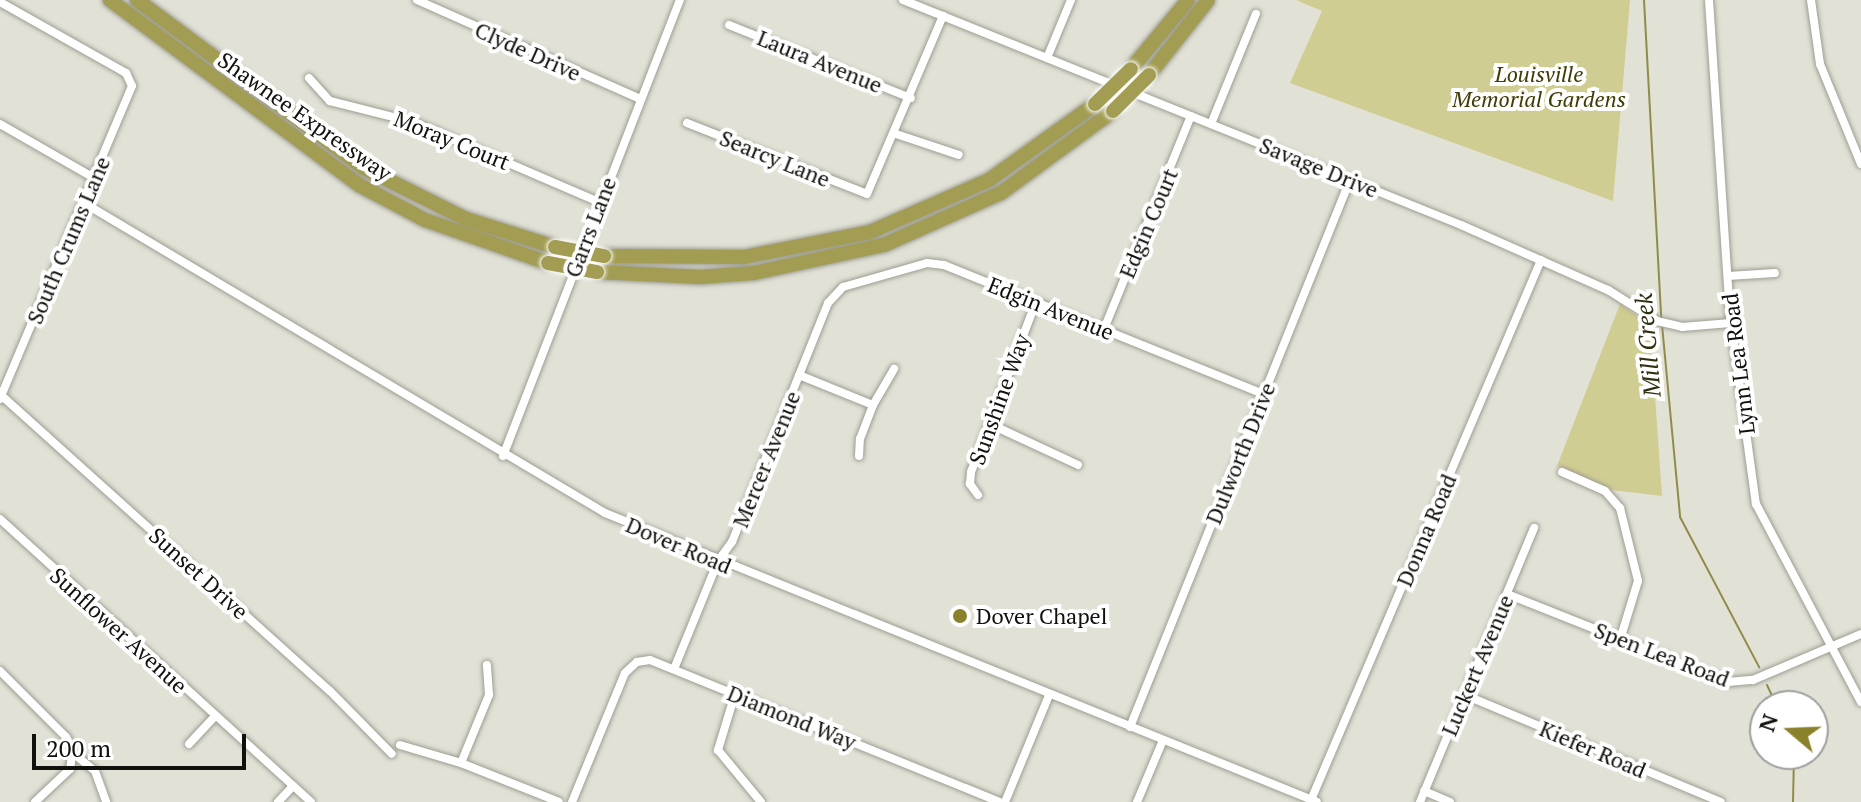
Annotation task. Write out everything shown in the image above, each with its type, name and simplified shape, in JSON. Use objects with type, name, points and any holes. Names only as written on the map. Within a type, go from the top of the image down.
[{"type":"highway","name":"Shawnee Expressway","points":[[110,0],[359,185],[439,226],[548,263],[597,272],[700,277],[754,273],[884,245],[1001,193],[1113,111],[1149,75],[1208,0]]},
{"type":"highway","name":"Shawnee Expressway","points":[[137,0],[364,168],[466,219],[555,247],[604,256],[744,257],[870,232],[989,180],[1095,104],[1131,69],[1188,0]]},
{"type":"street","name":"Clyde Drive","points":[[417,0],[640,99]]},
{"type":"street","name":"Garrs Lane","points":[[503,456],[599,202],[680,0]]},
{"type":"street","name":"Savage Drive","points":[[903,0],[1541,260],[1608,290],[1645,315],[1669,325],[1731,323]]},
{"type":"street","points":[[1047,58],[1071,0]]},
{"type":"street","name":"Lynn Lea Road","points":[[1709,0],[1731,323],[1756,504],[1861,702]]},
{"type":"street","points":[[1811,0],[1820,64],[1861,164]]},
{"type":"street","name":"South Crums Lane","points":[[0,2],[130,79],[129,97],[1,398]]},
{"type":"street","points":[[1211,124],[1256,14]]},
{"type":"street","points":[[943,16],[896,134],[959,155]]},
{"type":"street","name":"Laura Avenue","points":[[729,25],[911,98]]},
{"type":"street","name":"Moray Court","points":[[309,78],[330,101],[401,118],[599,202]]},
{"type":"street","name":"Edgin Court","points":[[1104,329],[1191,116]]},
{"type":"street","name":"Searcy Lane","points":[[687,123],[862,193],[873,190],[896,134]]},
{"type":"street","points":[[0,124],[94,178]]},
{"type":"street","name":"Dulworth Drive","points":[[1130,727],[1350,180]]},
{"type":"street","name":"Dover Road","points":[[84,203],[503,456],[605,513],[1314,801]]},
{"type":"street","name":"Donna Road","points":[[1314,801],[1541,260]]},
{"type":"street","name":"Edgin Avenue","points":[[836,292],[935,263],[1264,394]]},
{"type":"street","points":[[1728,276],[1775,273]]},
{"type":"street","name":"Mercer Avenue","points":[[674,669],[718,561],[732,542],[836,292]]},
{"type":"street","name":"Sunshine Way","points":[[978,495],[970,479],[1036,302]]},
{"type":"street","points":[[859,456],[860,439],[873,405],[894,369]]},
{"type":"street","points":[[799,375],[873,405]]},
{"type":"street","name":"Sunset Drive","points":[[1,398],[319,680],[392,754]]},
{"type":"street","points":[[990,424],[1078,465]]},
{"type":"street","points":[[1562,472],[1605,491],[1620,508],[1638,581],[1620,640]]},
{"type":"street","name":"Sunflower Avenue","points":[[0,519],[311,802]]},
{"type":"street","name":"Luckert Avenue","points":[[1420,802],[1534,528]]},
{"type":"street","name":"Spen Lea Road","points":[[1507,594],[1736,683],[1861,634]]},
{"type":"street","name":"Diamond Way","points":[[572,802],[608,712],[634,664],[650,660],[1003,802]]},
{"type":"street","points":[[461,763],[489,695],[487,665]]},
{"type":"street","points":[[0,671],[66,737],[74,754],[95,771],[106,802]]},
{"type":"street","points":[[735,694],[718,750],[761,802]]},
{"type":"street","points":[[1003,802],[1049,695]]},
{"type":"street","name":"Kiefer Road","points":[[1465,695],[1721,802]]},
{"type":"street","points":[[189,744],[215,716]]},
{"type":"street","points":[[1137,802],[1163,740]]},
{"type":"street","points":[[400,745],[461,763],[559,802]]},
{"type":"street","points":[[35,802],[70,769],[74,754]]},
{"type":"street","points":[[278,802],[293,786]]},
{"type":"street","points":[[1424,791],[1450,802]]},
{"type":"green space","name":"Louisville Memorial Gardens","points":[[1296,0],[1630,0],[1613,201],[1290,83],[1322,11]]},
{"type":"green space","points":[[1620,304],[1650,325],[1662,496],[1612,490],[1557,466]]},
{"type":"waterway","name":"Mill Creek","points":[[1644,0],[1661,318]]},
{"type":"waterway","name":"Mill Creek","points":[[1662,325],[1680,517],[1759,667]]},
{"type":"waterway","name":"Mill Creek","points":[[1767,685],[1769,690]]},
{"type":"waterway","name":"Mill Creek","points":[[1793,802],[1794,770]]},
{"type":"place","name":"Dover Chapel","points":[[960,616]]}]
